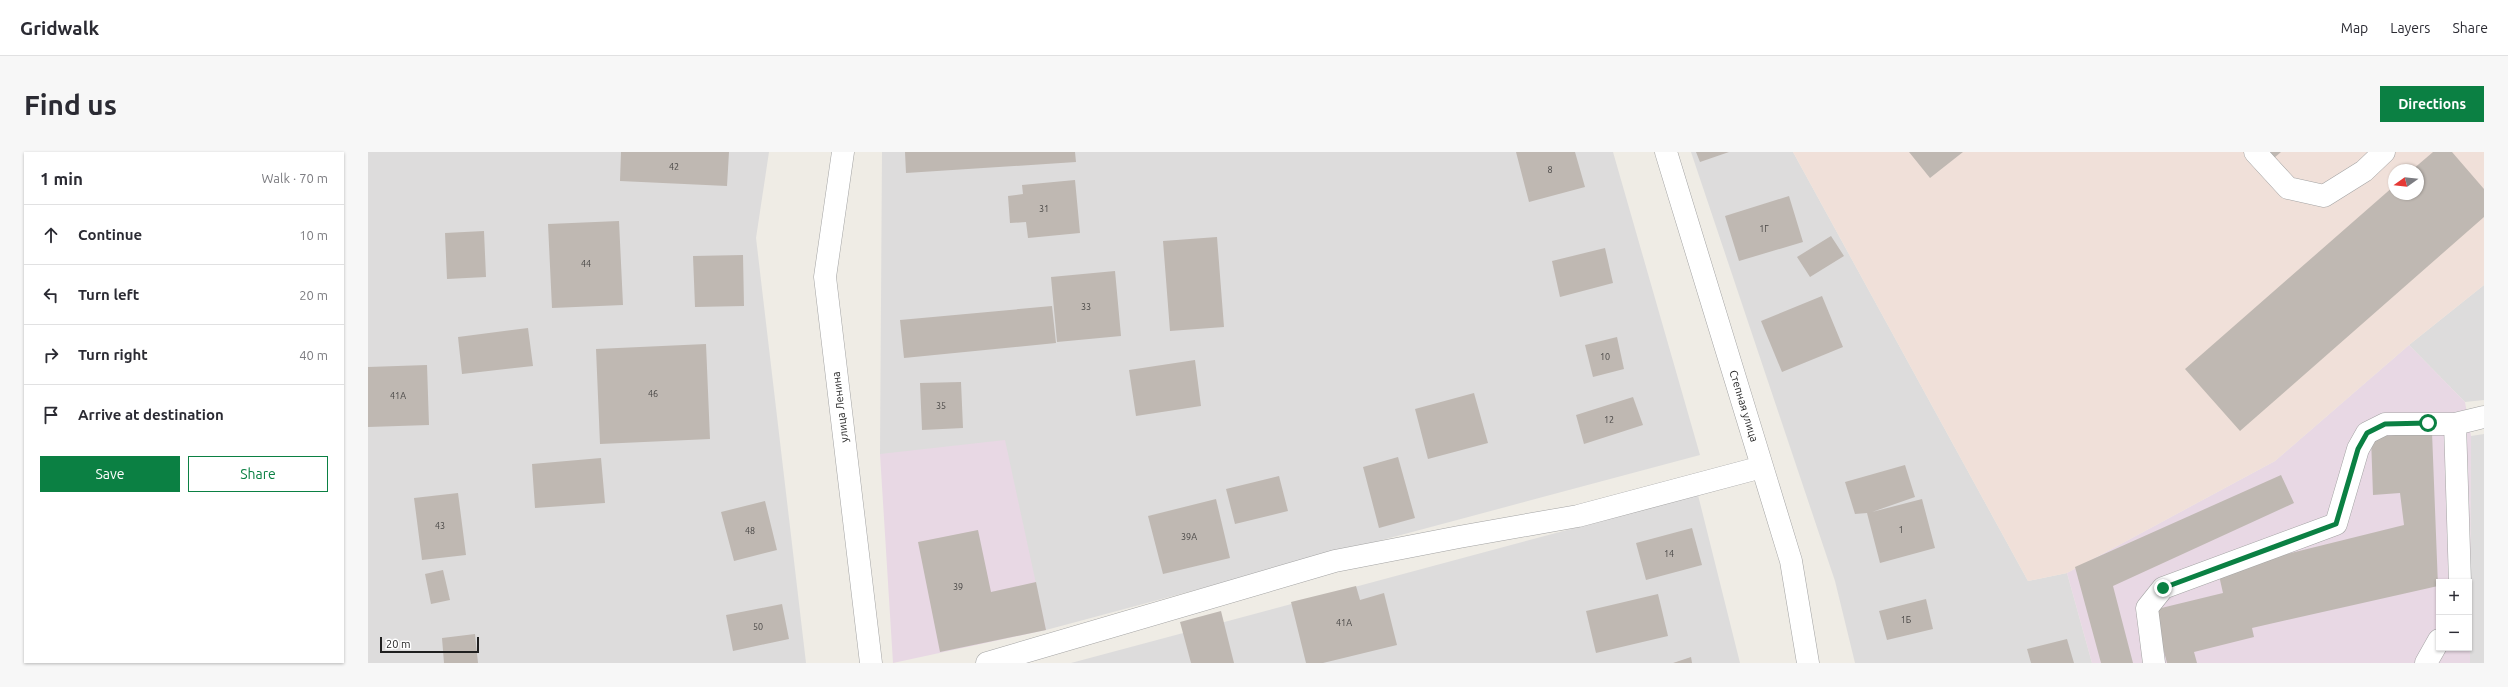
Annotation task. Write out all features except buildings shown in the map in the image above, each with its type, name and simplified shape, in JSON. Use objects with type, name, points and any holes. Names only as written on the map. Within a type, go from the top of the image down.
[{"type":"street","name":"улица Ленина","points":[[843,152],[825,277],[871,663]]},
{"type":"street","name":"Степная улица","points":[[1666,152],[1791,561],[1808,663]]},
{"type":"street","points":[[2255,152],[2288,188],[2324,196],[2364,171],[2384,152]]},
{"type":"street","points":[[2154,663],[2147,608],[2163,588],[2336,524],[2358,449],[2367,433],[2385,424],[2455,424],[2484,417]]},
{"type":"street","points":[[2455,424],[2460,579]]},
{"type":"street","points":[[987,663],[1335,561],[1459,536],[1578,516],[1762,467]]},
{"type":"street","points":[[2426,663],[2436,645]]},
{"type":"shaded area","points":[[368,152],[769,152],[756,238],[806,663],[368,663]]},
{"type":"shaded area","points":[[882,152],[1613,152],[1700,455],[1046,630],[880,454]]},
{"type":"shaded area","points":[[1691,152],[1793,152],[2028,581],[2067,573],[2092,663],[1855,663],[1835,581]]},
{"type":"shaded area","points":[[1793,152],[2484,152],[2484,285],[2409,345],[2275,461],[2067,573],[2028,581]]},
{"type":"shaded area","points":[[2484,285],[2484,400],[2465,402],[2409,345]]},
{"type":"shaded area","points":[[2409,345],[2465,402],[2471,436],[2470,579],[2436,579],[2436,651],[2470,651],[2470,663],[2092,663],[2067,573],[2275,461]]},
{"type":"shaded area","points":[[2484,434],[2484,663],[2470,663],[2470,651],[2472,651],[2472,579],[2470,579],[2471,436]]},
{"type":"shaded area","points":[[1005,440],[1046,630],[893,663],[880,454]]},
{"type":"shaded area","points":[[1698,495],[1740,663],[1071,663]]},
{"type":"route","points":[[2163,588],[2336,524],[2358,449],[2367,433],[2385,424],[2428,423]]}]
